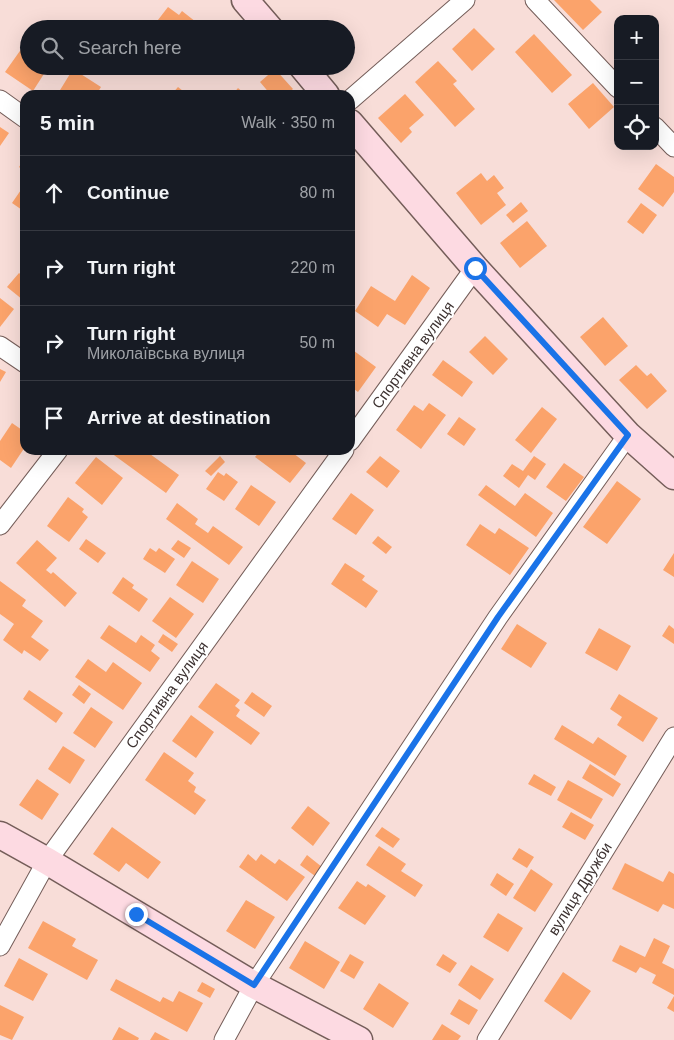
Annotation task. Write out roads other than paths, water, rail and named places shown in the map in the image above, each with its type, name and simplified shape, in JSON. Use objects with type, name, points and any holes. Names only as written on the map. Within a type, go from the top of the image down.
[{"type":"street","points":[[245,0],[262,20]]},
{"type":"street","points":[[355,96],[465,0]]},
{"type":"street","points":[[535,0],[614,84]]},
{"type":"street","points":[[309,75],[322,90]]},
{"type":"street","points":[[0,100],[20,114]]},
{"type":"street","points":[[355,129],[475,268],[628,435],[674,476]]},
{"type":"street","points":[[659,131],[674,147]]},
{"type":"street","name":"Спортивна вулиця","points":[[355,435],[475,268]]},
{"type":"street","points":[[0,346],[20,360]]},
{"type":"street","points":[[224,1040],[254,985],[498,617],[628,435]]},
{"type":"street","points":[[0,526],[54,455]]},
{"type":"street","name":"Спортивна вулиця","points":[[0,946],[46,861],[340,455]]},
{"type":"street","name":"вулиця Дружби","points":[[487,1040],[674,737]]},
{"type":"street","points":[[0,835],[254,985],[359,1040]]}]
